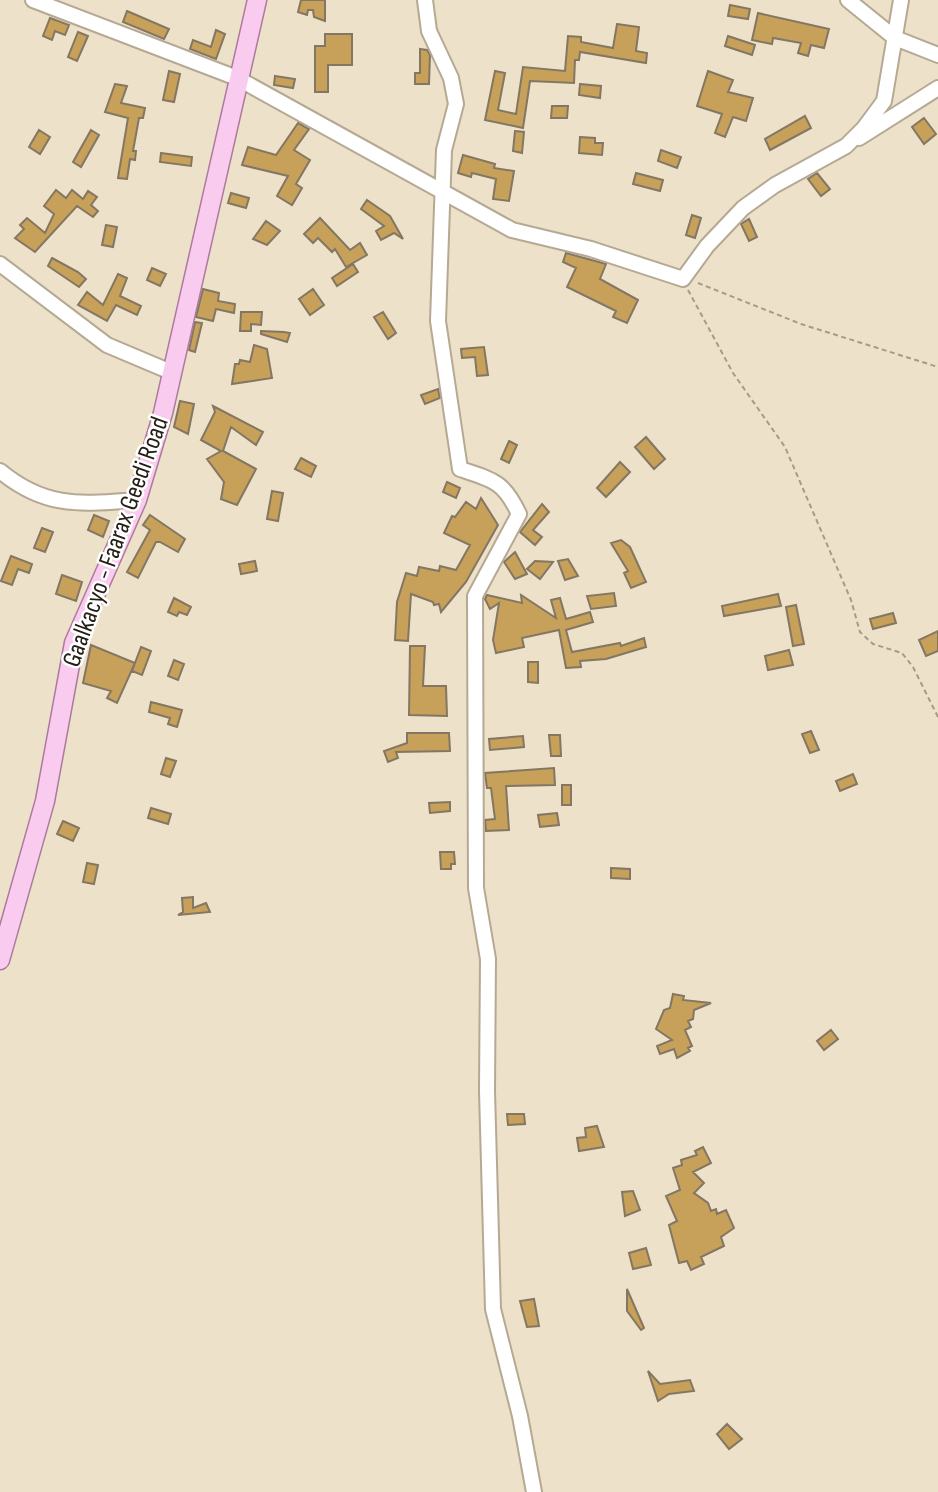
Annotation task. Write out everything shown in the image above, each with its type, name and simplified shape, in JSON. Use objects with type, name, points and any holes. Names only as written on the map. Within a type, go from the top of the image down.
[{"type":"main road","name":"Gaalkacyo - Faarax Geedi Road","points":[[0,960],[45,802],[74,643],[137,500],[163,413],[237,78],[257,0]]},
{"type":"street","points":[[33,0],[237,78],[442,193],[528,236],[591,249],[683,279],[706,246],[743,208],[938,88]]},
{"type":"street","points":[[425,0],[429,31],[451,78],[456,104],[444,150],[438,321],[460,469],[489,478],[508,492],[519,514],[475,596],[476,888],[488,959],[487,1091],[493,1310],[520,1416],[534,1492]]},
{"type":"street","points":[[848,0],[895,38],[938,55]]},
{"type":"street","points":[[846,146],[884,101],[901,0]]},
{"type":"street","points":[[0,264],[107,345],[171,372]]},
{"type":"street","points":[[0,471],[17,485],[48,498],[75,504],[137,500]]},
{"type":"path","points":[[683,279],[801,324],[938,367]]},
{"type":"path","points":[[683,279],[733,373],[785,447],[850,600],[860,632],[873,644],[902,653],[913,667],[938,717]]},
{"type":"building","points":[[301,0],[325,0],[325,21],[314,17],[313,10],[308,10],[307,15],[298,12]]},
{"type":"building","points":[[730,5],[750,9],[748,19],[728,16]]},
{"type":"building","points":[[127,11],[169,29],[164,39],[123,22]]},
{"type":"building","points":[[758,13],[829,29],[824,48],[811,45],[808,56],[798,53],[801,43],[773,38],[772,44],[752,40]]},
{"type":"building","points":[[50,18],[69,25],[65,35],[55,31],[52,40],[43,36]]},
{"type":"building","points":[[617,24],[639,27],[636,51],[647,53],[646,63],[580,52],[579,60],[575,60],[574,83],[530,81],[523,128],[485,120],[495,71],[505,73],[498,110],[516,114],[523,67],[565,71],[568,36],[581,37],[581,42],[613,48]]},
{"type":"building","points":[[216,30],[225,34],[216,59],[190,49],[193,40],[211,47]]},
{"type":"building","points":[[78,32],[88,36],[77,61],[68,57]]},
{"type":"building","points":[[325,34],[352,34],[352,65],[328,65],[328,92],[315,92],[315,46],[325,46]]},
{"type":"building","points":[[728,36],[755,45],[752,55],[725,46]]},
{"type":"building","points":[[420,49],[427,50],[430,55],[429,84],[415,84],[415,73],[420,73]]},
{"type":"building","points":[[169,71],[180,74],[174,102],[163,100]]},
{"type":"building","points":[[708,71],[733,80],[728,92],[753,98],[746,121],[733,117],[725,137],[715,133],[722,114],[697,106]]},
{"type":"building","points":[[275,76],[295,79],[293,88],[274,85]]},
{"type":"building","points":[[115,84],[127,86],[121,103],[145,108],[143,118],[139,118],[133,151],[136,151],[135,160],[130,159],[127,179],[118,178],[128,118],[105,112]]},
{"type":"building","points":[[580,84],[601,86],[600,98],[579,95]]},
{"type":"building","points":[[552,106],[568,106],[567,118],[551,118]]},
{"type":"building","points":[[805,116],[811,128],[770,150],[765,139]]},
{"type":"building","points":[[924,118],[936,134],[924,144],[912,127]]},
{"type":"building","points":[[298,123],[309,129],[294,150],[310,160],[296,184],[302,188],[292,205],[277,196],[288,176],[242,165],[248,147],[276,155]]},
{"type":"building","points":[[39,130],[50,137],[40,154],[29,147]]},
{"type":"building","points":[[91,130],[99,135],[81,167],[73,162]]},
{"type":"building","points":[[515,131],[524,132],[522,153],[513,151]]},
{"type":"building","points":[[580,137],[595,138],[595,143],[603,143],[602,155],[579,153]]},
{"type":"building","points":[[661,150],[681,157],[677,168],[658,161]]},
{"type":"building","points":[[161,153],[192,157],[191,166],[160,162]]},
{"type":"building","points":[[463,155],[495,164],[494,168],[514,171],[509,201],[493,199],[496,179],[472,173],[471,177],[458,173]]},
{"type":"building","points":[[636,173],[663,180],[660,191],[633,184]]},
{"type":"building","points":[[817,173],[830,189],[821,196],[808,179]]},
{"type":"building","points":[[56,190],[66,198],[72,190],[83,199],[88,191],[97,197],[91,205],[98,211],[93,217],[77,206],[35,252],[15,238],[24,229],[20,225],[27,218],[45,233],[54,214],[44,206]]},
{"type":"building","points":[[231,193],[249,198],[246,208],[228,203]]},
{"type":"building","points":[[367,200],[390,216],[403,239],[394,233],[381,240],[376,231],[384,226],[361,209]]},
{"type":"building","points":[[692,215],[701,218],[695,238],[686,235]]},
{"type":"building","points":[[320,218],[350,250],[360,243],[367,255],[346,267],[335,249],[332,252],[318,238],[313,243],[304,234]]},
{"type":"building","points":[[749,219],[757,237],[749,241],[741,224]]},
{"type":"building","points":[[266,221],[280,231],[267,245],[253,239]]},
{"type":"building","points":[[106,225],[117,227],[113,247],[102,245]]},
{"type":"building","points":[[566,253],[606,264],[600,279],[638,300],[627,323],[613,317],[616,311],[567,287],[576,268],[563,262]]},
{"type":"building","points":[[52,258],[86,279],[79,287],[48,266]]},
{"type":"building","points":[[353,264],[358,272],[337,286],[332,278]]},
{"type":"building","points":[[152,268],[166,274],[160,286],[147,280]]},
{"type":"building","points":[[118,274],[127,278],[120,296],[141,306],[137,315],[116,305],[107,321],[78,305],[87,292],[103,305]]},
{"type":"building","points":[[203,289],[219,293],[218,301],[235,304],[234,313],[216,309],[213,321],[196,317]]},
{"type":"building","points":[[313,289],[324,305],[310,315],[299,299]]},
{"type":"building","points":[[241,312],[262,312],[261,325],[251,324],[251,331],[240,331]]},
{"type":"building","points":[[383,312],[396,333],[388,339],[374,317]]},
{"type":"building","points":[[195,322],[202,323],[195,352],[189,350]]},
{"type":"building","points":[[261,331],[290,333],[287,342],[261,334]]},
{"type":"building","points":[[254,345],[267,349],[272,378],[232,384],[235,364],[239,364],[240,360],[250,362]]},
{"type":"building","points":[[484,347],[488,375],[477,376],[475,357],[462,358],[461,349]]},
{"type":"building","points":[[438,389],[440,398],[425,404],[421,395]]},
{"type":"building","points":[[180,401],[194,404],[188,434],[174,427]]},
{"type":"building","points":[[213,406],[263,432],[256,445],[231,427],[223,451],[256,469],[237,505],[221,499],[224,482],[207,459],[221,451],[201,440],[215,412]]},
{"type":"building","points":[[646,437],[665,459],[654,469],[635,447]]},
{"type":"building","points":[[509,441],[517,445],[509,463],[501,459]]},
{"type":"building","points":[[301,458],[316,466],[311,477],[295,469]]},
{"type":"building","points":[[620,462],[630,472],[606,497],[597,488]]},
{"type":"building","points":[[447,482],[460,488],[456,498],[443,492]]},
{"type":"building","points":[[272,491],[283,493],[278,521],[267,519]]},
{"type":"building","points":[[481,498],[498,525],[466,582],[441,612],[439,604],[434,605],[433,602],[411,594],[408,641],[395,640],[397,602],[406,573],[417,576],[419,567],[439,571],[440,566],[456,570],[470,545],[444,533],[452,516],[455,517],[466,502],[476,509]]},
{"type":"building","points":[[542,504],[549,512],[533,530],[542,537],[535,545],[520,532]]},
{"type":"building","points":[[94,515],[109,521],[103,537],[88,530]]},
{"type":"building","points":[[150,515],[185,539],[178,552],[156,542],[138,578],[127,572],[150,530],[143,525]]},
{"type":"building","points":[[42,528],[53,532],[45,552],[34,548]]},
{"type":"building","points":[[621,540],[630,547],[646,582],[631,588],[624,573],[628,571],[611,543]]},
{"type":"building","points":[[515,552],[527,574],[515,579],[504,562]]},
{"type":"building","points":[[11,556],[32,564],[29,573],[18,569],[12,585],[1,581]]},
{"type":"building","points":[[568,559],[578,576],[565,580],[558,561]]},
{"type":"building","points":[[255,561],[257,571],[241,574],[239,564]]},
{"type":"building","points":[[535,561],[553,562],[540,579],[527,569]]},
{"type":"building","points":[[62,575],[82,582],[76,601],[56,594]]},
{"type":"building","points":[[614,593],[616,606],[591,609],[587,596]]},
{"type":"building","points":[[778,594],[781,606],[724,616],[722,606]]},
{"type":"building","points":[[487,595],[522,603],[521,595],[556,618],[551,600],[560,598],[566,619],[590,612],[593,622],[566,630],[572,652],[620,643],[621,646],[644,638],[646,647],[606,659],[580,661],[581,667],[566,668],[559,630],[522,638],[524,647],[496,653],[493,640],[499,603],[490,609],[485,599]]},
{"type":"building","points":[[174,598],[191,607],[187,615],[179,612],[177,616],[168,612]]},
{"type":"building","points":[[796,605],[804,644],[793,646],[786,607]]},
{"type":"building","points":[[893,613],[896,623],[873,629],[870,619]]},
{"type":"building","points":[[938,631],[938,651],[926,656],[919,640]]},
{"type":"building","points":[[91,645],[135,663],[117,703],[107,698],[111,691],[83,683]]},
{"type":"building","points":[[410,646],[425,646],[423,686],[446,686],[447,716],[409,715]]},
{"type":"building","points":[[141,647],[151,651],[142,675],[132,671]]},
{"type":"building","points":[[789,650],[793,665],[768,670],[765,656]]},
{"type":"building","points":[[174,660],[184,664],[178,680],[168,676]]},
{"type":"building","points":[[528,662],[538,662],[538,683],[528,682]]},
{"type":"building","points":[[151,702],[182,710],[177,727],[168,724],[170,718],[149,712]]},
{"type":"building","points":[[811,731],[819,750],[810,753],[802,734]]},
{"type":"building","points":[[407,733],[449,733],[450,751],[396,752],[398,758],[388,762],[384,751],[407,743]]},
{"type":"building","points":[[549,735],[560,735],[561,756],[551,756]]},
{"type":"building","points":[[523,736],[524,747],[490,750],[489,739]]},
{"type":"building","points":[[166,758],[176,761],[170,777],[161,774]]},
{"type":"building","points":[[554,768],[555,785],[506,786],[509,830],[486,831],[485,820],[495,819],[491,788],[487,788],[485,773]]},
{"type":"building","points":[[853,774],[857,784],[840,791],[836,781]]},
{"type":"building","points":[[562,785],[571,785],[571,805],[562,805]]},
{"type":"building","points":[[450,802],[450,811],[430,813],[429,803]]},
{"type":"building","points":[[151,808],[171,814],[168,824],[148,818]]},
{"type":"building","points":[[557,813],[559,825],[540,827],[538,815]]},
{"type":"building","points":[[63,821],[79,828],[73,841],[57,834]]},
{"type":"building","points":[[440,852],[454,852],[455,864],[451,864],[451,869],[441,869]]},
{"type":"building","points":[[87,863],[98,865],[94,884],[83,882]]},
{"type":"building","points":[[611,868],[630,869],[630,879],[611,878]]},
{"type":"building","points":[[193,897],[193,908],[206,903],[210,912],[178,915],[183,912],[182,898]]},
{"type":"building","points":[[673,994],[684,996],[683,1000],[711,1003],[694,1010],[693,1019],[688,1021],[691,1027],[685,1030],[692,1046],[688,1048],[690,1051],[677,1058],[674,1049],[660,1054],[657,1046],[672,1040],[656,1029],[664,1010],[670,1008]]},
{"type":"building","points":[[831,1030],[838,1039],[824,1050],[817,1041]]},
{"type":"building","points":[[507,1114],[524,1114],[525,1124],[508,1125]]},
{"type":"building","points":[[597,1126],[604,1147],[579,1151],[577,1138],[586,1137],[585,1128]]},
{"type":"building","points":[[703,1147],[711,1163],[693,1172],[704,1183],[694,1193],[708,1203],[711,1211],[716,1209],[717,1214],[726,1210],[734,1228],[721,1237],[724,1246],[701,1257],[704,1264],[691,1270],[687,1261],[679,1263],[669,1225],[677,1221],[666,1196],[680,1190],[673,1168],[682,1165],[681,1160],[697,1155],[695,1151]]},
{"type":"building","points":[[633,1191],[640,1210],[625,1216],[622,1192]]},
{"type":"building","points":[[646,1248],[651,1265],[633,1269],[629,1253]]},
{"type":"building","points":[[627,1289],[644,1328],[641,1330],[627,1311]]},
{"type":"building","points":[[534,1299],[539,1326],[527,1327],[520,1301]]},
{"type":"building","points":[[648,1371],[660,1384],[690,1380],[694,1391],[669,1394],[658,1401]]},
{"type":"building","points":[[727,1424],[742,1439],[729,1449],[717,1434]]}]
